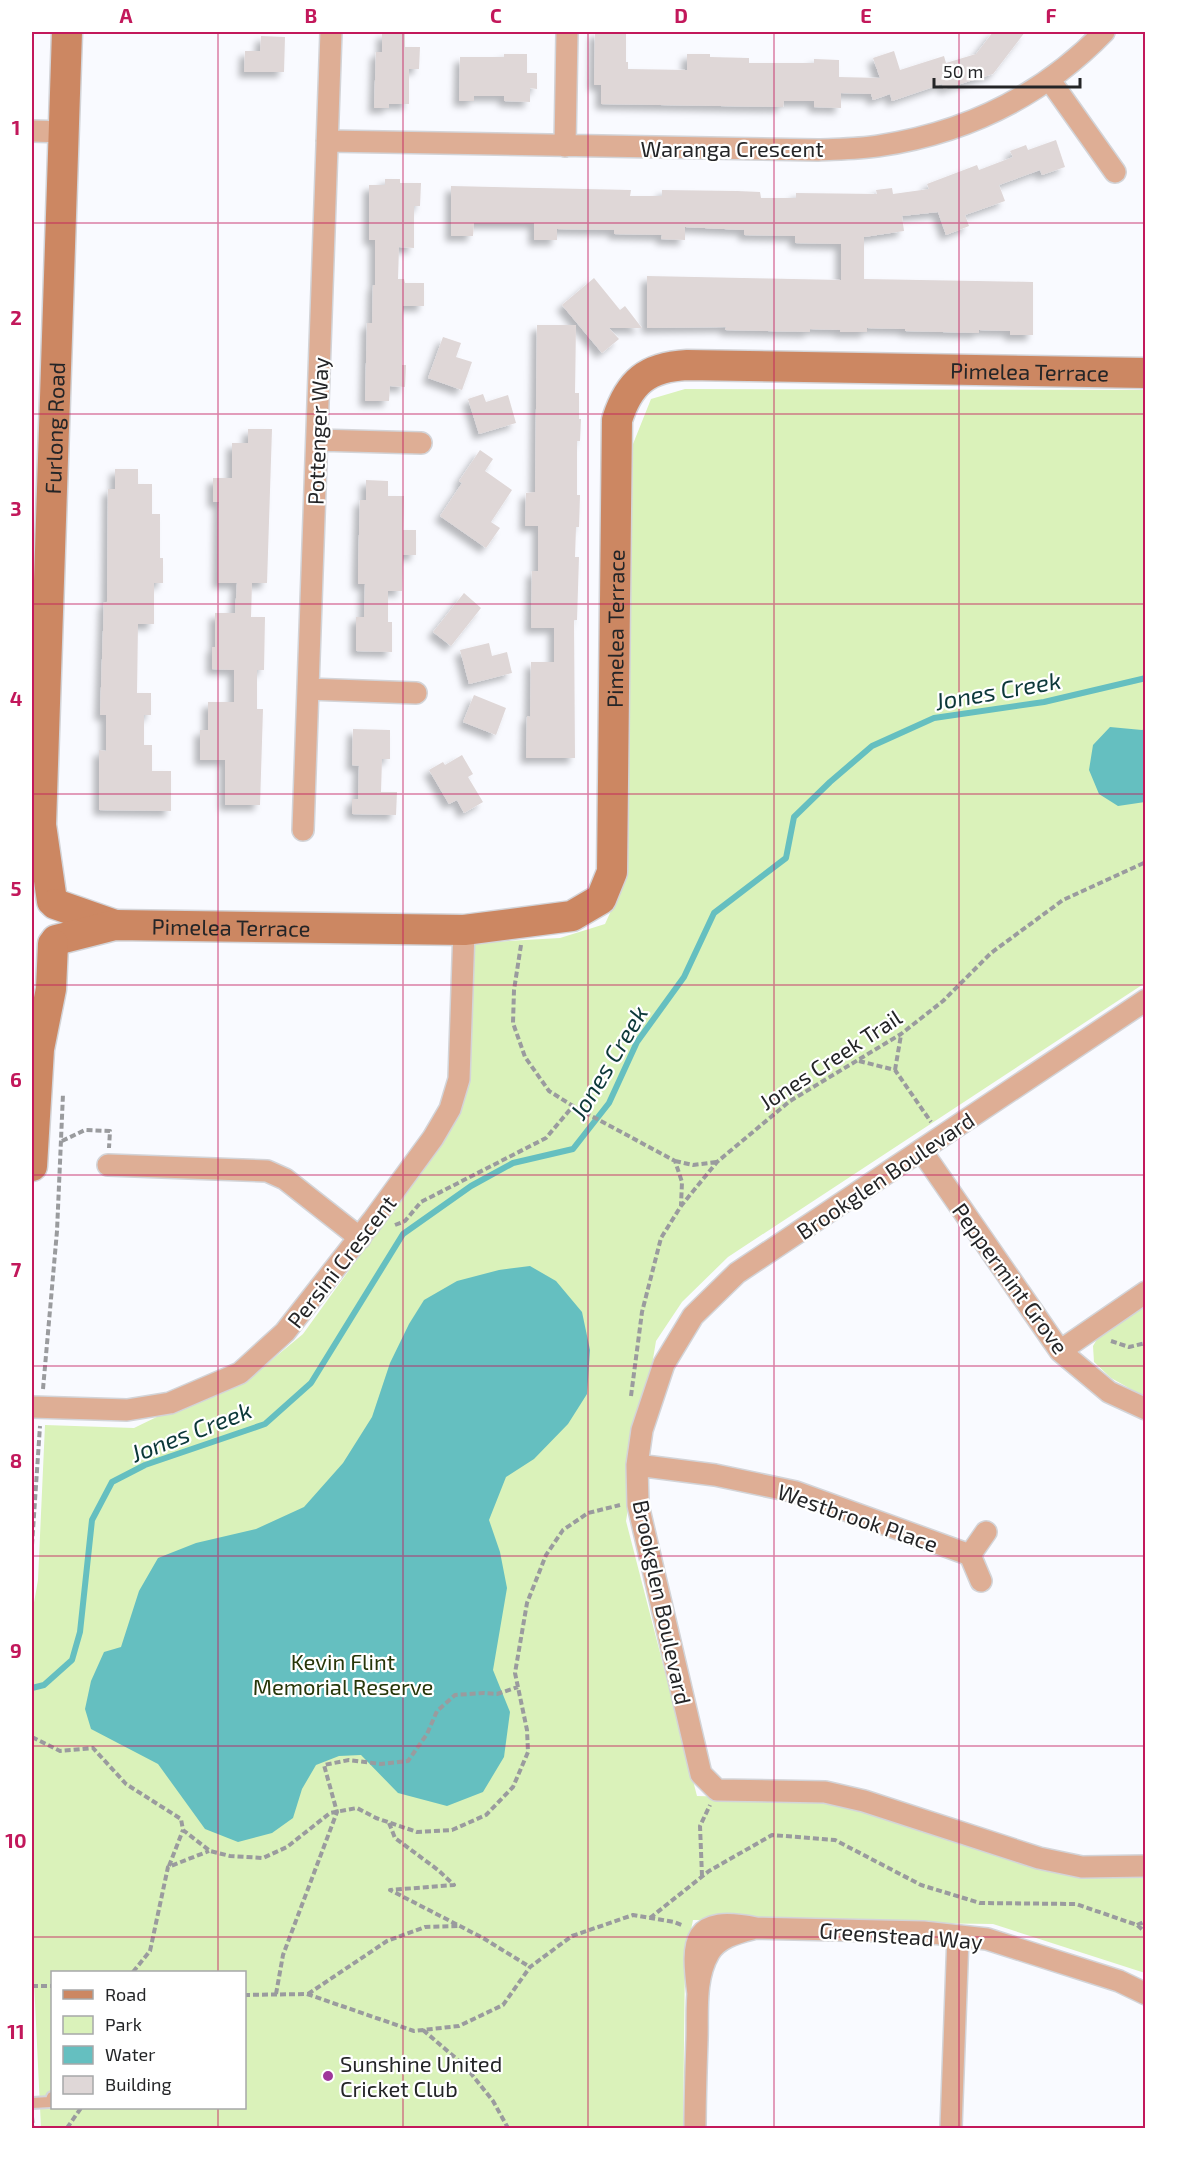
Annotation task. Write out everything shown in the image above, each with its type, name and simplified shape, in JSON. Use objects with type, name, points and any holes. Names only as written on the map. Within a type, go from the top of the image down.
[{"type":"street","name":"Furlong Road","points":[[47,946],[61,922],[60,912],[46,899],[41,825],[38,706],[67,32]]},
{"type":"street","name":"Pottenger Way","points":[[303,830],[331,32]]},
{"type":"street","points":[[565,146],[567,32]]},
{"type":"street","name":"Waranga Crescent","points":[[327,141],[818,150],[877,146],[930,135],[975,122],[1017,100],[1049,79],[1104,32]]},
{"type":"street","points":[[1049,79],[1115,172]]},
{"type":"street","points":[[32,131],[64,132]]},
{"type":"street","name":"Pimelea Terrace","points":[[47,946],[115,925],[464,930],[572,916],[601,899],[612,872],[617,420],[622,404],[639,380],[659,368],[687,365],[1146,373]]},
{"type":"street","points":[[317,440],[421,443]]},
{"type":"street","points":[[308,689],[416,693]]},
{"type":"street","name":"Furlong Road","points":[[32,854],[41,825]]},
{"type":"street","name":"Pimelea Terrace","points":[[46,899],[115,925]]},
{"type":"street","name":"Persini Crescent","points":[[37,1407],[127,1410],[170,1403],[240,1373],[285,1332],[360,1238],[433,1138],[450,1109],[459,1079],[464,930]]},
{"type":"street","points":[[39,1049],[51,989],[47,946]]},
{"type":"street","points":[[32,1000],[39,1049],[42,1149]]},
{"type":"street","name":"Brookglen Boulevard","points":[[717,1790],[701,1774],[638,1505],[637,1465],[642,1430],[664,1364],[693,1316],[737,1273],[1146,1000]]},
{"type":"street","name":"Peppermint Grove","points":[[921,1150],[1060,1351],[1109,1392],[1146,1409]]},
{"type":"street","points":[[108,1165],[267,1171],[285,1179],[360,1238]]},
{"type":"street","points":[[1060,1351],[1146,1292]]},
{"type":"street","name":"Westbrook Place","points":[[637,1465],[715,1475],[796,1492],[970,1555]]},
{"type":"street","points":[[981,1581],[970,1555],[986,1532]]},
{"type":"street","points":[[717,1790],[825,1792],[864,1801],[1039,1858],[1082,1867],[1146,1866]]},
{"type":"street","name":"Greenstead Way","points":[[698,1994],[694,1954],[697,1941],[702,1934],[716,1924],[731,1923],[756,1928],[923,1932],[987,1939],[1119,1981],[1146,1994]]},
{"type":"street","name":"Greenstead Way","points":[[695,2128],[698,1994],[701,1971],[710,1952],[720,1942],[732,1934],[756,1928]]},
{"type":"street","points":[[951,2128],[958,1936]]},
{"type":"lane","points":[[32,2103],[50,2102],[51,2100]]},
{"type":"path","name":"Jones Creek Trail","points":[[630,1404],[642,1312],[661,1238],[681,1206],[717,1162],[790,1101],[902,1034],[943,1001],[991,953],[1063,900],[1146,862]]},
{"type":"path","points":[[522,923],[514,990],[513,1023],[525,1057],[549,1091],[675,1161],[693,1165],[717,1162]]},
{"type":"path","points":[[895,1070],[902,1034]]},
{"type":"path","points":[[859,1061],[895,1070],[941,1137]]},
{"type":"path","points":[[32,1545],[37,1407],[57,1231],[42,1149],[63,1082]]},
{"type":"path","points":[[373,1220],[388,1227],[405,1221],[421,1202],[546,1138],[573,1106]]},
{"type":"path","points":[[42,1149],[85,1130],[110,1131],[108,1165]]},
{"type":"path","points":[[675,1161],[682,1182],[681,1206]]},
{"type":"path","points":[[1087,1332],[1129,1347],[1146,1343]]},
{"type":"path","points":[[183,1830],[210,1851],[230,1856],[263,1858],[287,1847],[330,1813],[357,1808],[376,1818],[417,1832],[452,1830],[486,1815],[513,1786],[528,1752],[527,1730],[515,1674],[527,1603],[546,1555],[561,1531],[588,1513],[628,1503]]},
{"type":"path","points":[[276,1994],[283,1955],[338,1812],[324,1765],[349,1760],[381,1764],[408,1761],[427,1734],[437,1711],[455,1695],[497,1694],[518,1687]]},
{"type":"path","points":[[32,1737],[60,1751],[93,1748],[126,1784],[181,1819],[183,1830],[168,1867],[150,1951],[134,1971]]},
{"type":"path","points":[[702,1877],[700,1826],[717,1790]]},
{"type":"path","points":[[389,1822],[395,1838],[454,1885],[390,1890],[483,1938],[530,1967]]},
{"type":"path","points":[[650,1918],[702,1877],[772,1835],[835,1840],[921,1885],[980,1903],[1076,1904],[1137,1925],[1146,1933]]},
{"type":"path","points":[[168,1867],[210,1851]]},
{"type":"path","points":[[246,1995],[307,1994],[414,2031],[459,2026],[503,2006],[530,1967],[572,1936],[633,1915],[674,1922],[702,1934]]},
{"type":"path","points":[[1137,1925],[1146,1921]]},
{"type":"path","points":[[307,1994],[387,1941],[425,1928],[461,1926]]},
{"type":"path","points":[[32,1986],[51,1986]]},
{"type":"path","points":[[423,2030],[465,2066],[493,2101],[508,2128]]},
{"type":"path","points":[[67,2128],[80,2109]]},
{"type":"path","points":[[32,2114],[33,2128]]},
{"type":"green space","name":"Kevin Flint Memorial Reserve","points":[[685,389],[1145,390],[1145,983],[728,1257],[682,1302],[656,1341],[626,1521],[697,1796],[819,1799],[1032,1863],[1145,1873],[1145,1973],[993,1924],[693,1920],[685,1958],[683,2128],[41,2128],[32,1940],[32,1614],[38,1580],[45,1425],[134,1428],[268,1363],[303,1334],[428,1161],[470,1057],[475,943],[560,938],[605,924],[626,878],[633,444],[651,399]]},
{"type":"green space","points":[[1145,1303],[1145,1397],[1111,1378],[1094,1362],[1093,1346],[1100,1334]]},
{"type":"water","points":[[1110,727],[1145,729],[1145,802],[1118,806],[1099,794],[1089,770],[1093,745]]},
{"type":"water","points":[[530,1266],[556,1281],[582,1312],[590,1350],[587,1394],[568,1424],[534,1459],[506,1477],[489,1520],[500,1552],[507,1588],[493,1670],[510,1712],[504,1757],[483,1792],[447,1806],[398,1793],[361,1755],[339,1756],[316,1765],[302,1789],[293,1818],[272,1833],[238,1842],[205,1829],[158,1764],[91,1729],[85,1709],[91,1681],[104,1652],[121,1647],[139,1591],[158,1558],[196,1543],[256,1529],[304,1507],[343,1463],[372,1417],[390,1363],[409,1324],[424,1300],[457,1281],[499,1270]]},
{"type":"building","points":[[595,32],[626,32],[628,69],[687,70],[687,54],[710,54],[710,57],[749,58],[749,63],[814,63],[814,59],[839,60],[839,77],[880,78],[873,58],[894,51],[900,70],[944,56],[946,63],[976,54],[993,32],[1025,32],[993,74],[944,89],[942,84],[892,101],[890,94],[873,100],[871,94],[841,93],[841,108],[814,107],[814,101],[784,101],[783,107],[601,104],[601,85],[594,85]]},
{"type":"building","points":[[382,33],[405,33],[405,47],[420,47],[419,69],[409,69],[409,104],[389,104],[389,108],[374,108],[376,52],[382,52]]},
{"type":"building","points":[[261,36],[285,37],[284,72],[244,72],[245,51],[260,51]]},
{"type":"building","points":[[504,54],[527,54],[527,73],[537,73],[537,89],[530,88],[530,102],[504,101],[504,96],[474,96],[474,101],[459,101],[460,57],[504,57]]},
{"type":"building","points":[[1056,140],[1065,167],[1042,175],[1040,170],[999,185],[1005,201],[965,215],[969,226],[946,235],[938,212],[902,216],[904,231],[864,237],[864,279],[1033,282],[1033,335],[1010,335],[1010,331],[979,330],[979,333],[867,328],[867,332],[810,329],[810,332],[725,330],[726,327],[647,328],[647,276],[841,280],[841,244],[795,243],[795,236],[744,235],[744,230],[685,227],[685,240],[661,239],[662,235],[614,234],[614,230],[557,229],[557,240],[534,240],[534,223],[474,223],[473,236],[451,236],[451,186],[631,190],[630,196],[662,196],[662,190],[760,192],[761,198],[796,198],[796,193],[877,194],[876,190],[892,188],[893,194],[929,189],[927,184],[977,165],[979,170],[1013,157],[1010,151],[1026,145],[1028,150]]},
{"type":"building","points":[[385,179],[400,179],[400,183],[421,183],[420,206],[414,206],[414,248],[399,247],[398,279],[404,279],[405,283],[424,283],[424,306],[403,306],[402,365],[406,365],[405,387],[390,386],[389,401],[365,401],[367,323],[372,323],[373,285],[375,285],[375,240],[369,240],[369,185],[385,185]]},
{"type":"building","points":[[594,278],[620,310],[625,306],[642,328],[609,328],[619,339],[602,353],[562,305]]},
{"type":"building","points":[[537,325],[576,325],[575,393],[579,393],[579,419],[581,419],[580,441],[577,441],[577,495],[580,495],[575,557],[579,557],[577,620],[574,620],[575,758],[526,758],[527,716],[530,717],[531,662],[554,662],[554,628],[531,628],[532,571],[538,571],[538,526],[525,526],[526,493],[535,492]]},
{"type":"building","points":[[443,337],[461,343],[456,357],[472,362],[462,390],[428,378]]},
{"type":"building","points":[[483,394],[486,402],[508,395],[516,423],[479,434],[468,399]]},
{"type":"building","points":[[248,429],[272,429],[267,583],[252,583],[251,617],[265,617],[264,670],[257,670],[257,709],[263,709],[260,805],[225,805],[225,760],[200,760],[200,730],[208,730],[208,702],[234,702],[234,670],[212,669],[212,647],[215,647],[215,613],[235,613],[237,583],[218,583],[219,502],[213,502],[213,478],[232,478],[232,443],[248,443]]},
{"type":"building","points":[[480,450],[493,459],[485,471],[512,490],[491,522],[500,528],[486,548],[440,516],[462,483],[459,481]]},
{"type":"building","points":[[115,469],[138,469],[138,484],[152,484],[152,514],[160,514],[160,558],[163,558],[163,583],[154,583],[154,624],[138,624],[137,693],[151,693],[151,715],[144,715],[144,745],[152,745],[152,771],[171,771],[171,811],[99,810],[99,750],[106,751],[106,715],[100,715],[104,602],[107,602],[108,489],[115,489]]},
{"type":"building","points":[[366,480],[388,481],[388,496],[404,496],[403,530],[416,530],[416,555],[403,555],[402,591],[388,591],[388,622],[392,622],[392,652],[356,651],[356,617],[364,617],[365,584],[358,584],[358,568],[360,500],[366,500]]},
{"type":"building","points":[[464,593],[481,608],[451,646],[433,632]]},
{"type":"building","points":[[489,643],[492,656],[507,652],[512,673],[469,684],[460,650]]},
{"type":"building","points":[[474,695],[506,708],[496,735],[463,722]]},
{"type":"building","points":[[353,729],[390,730],[390,759],[382,759],[381,792],[397,792],[396,815],[352,814],[352,799],[358,799],[359,766],[352,765]]},
{"type":"building","points":[[462,755],[473,774],[468,777],[483,802],[464,813],[457,800],[449,804],[429,770],[443,762],[445,765]]},
{"type":"waterway","name":"Jones Creek","points":[[32,1688],[44,1685],[72,1660],[80,1632],[92,1520],[112,1482],[145,1465],[265,1424],[311,1383],[403,1234],[471,1186],[513,1163],[573,1149],[609,1103],[637,1042],[684,977],[714,913],[786,858],[794,817],[830,782],[872,746],[934,718],[1044,702],[1146,678]]},
{"type":"place","name":"Sunshine United Cricket Club","points":[[328,2076]]}]
